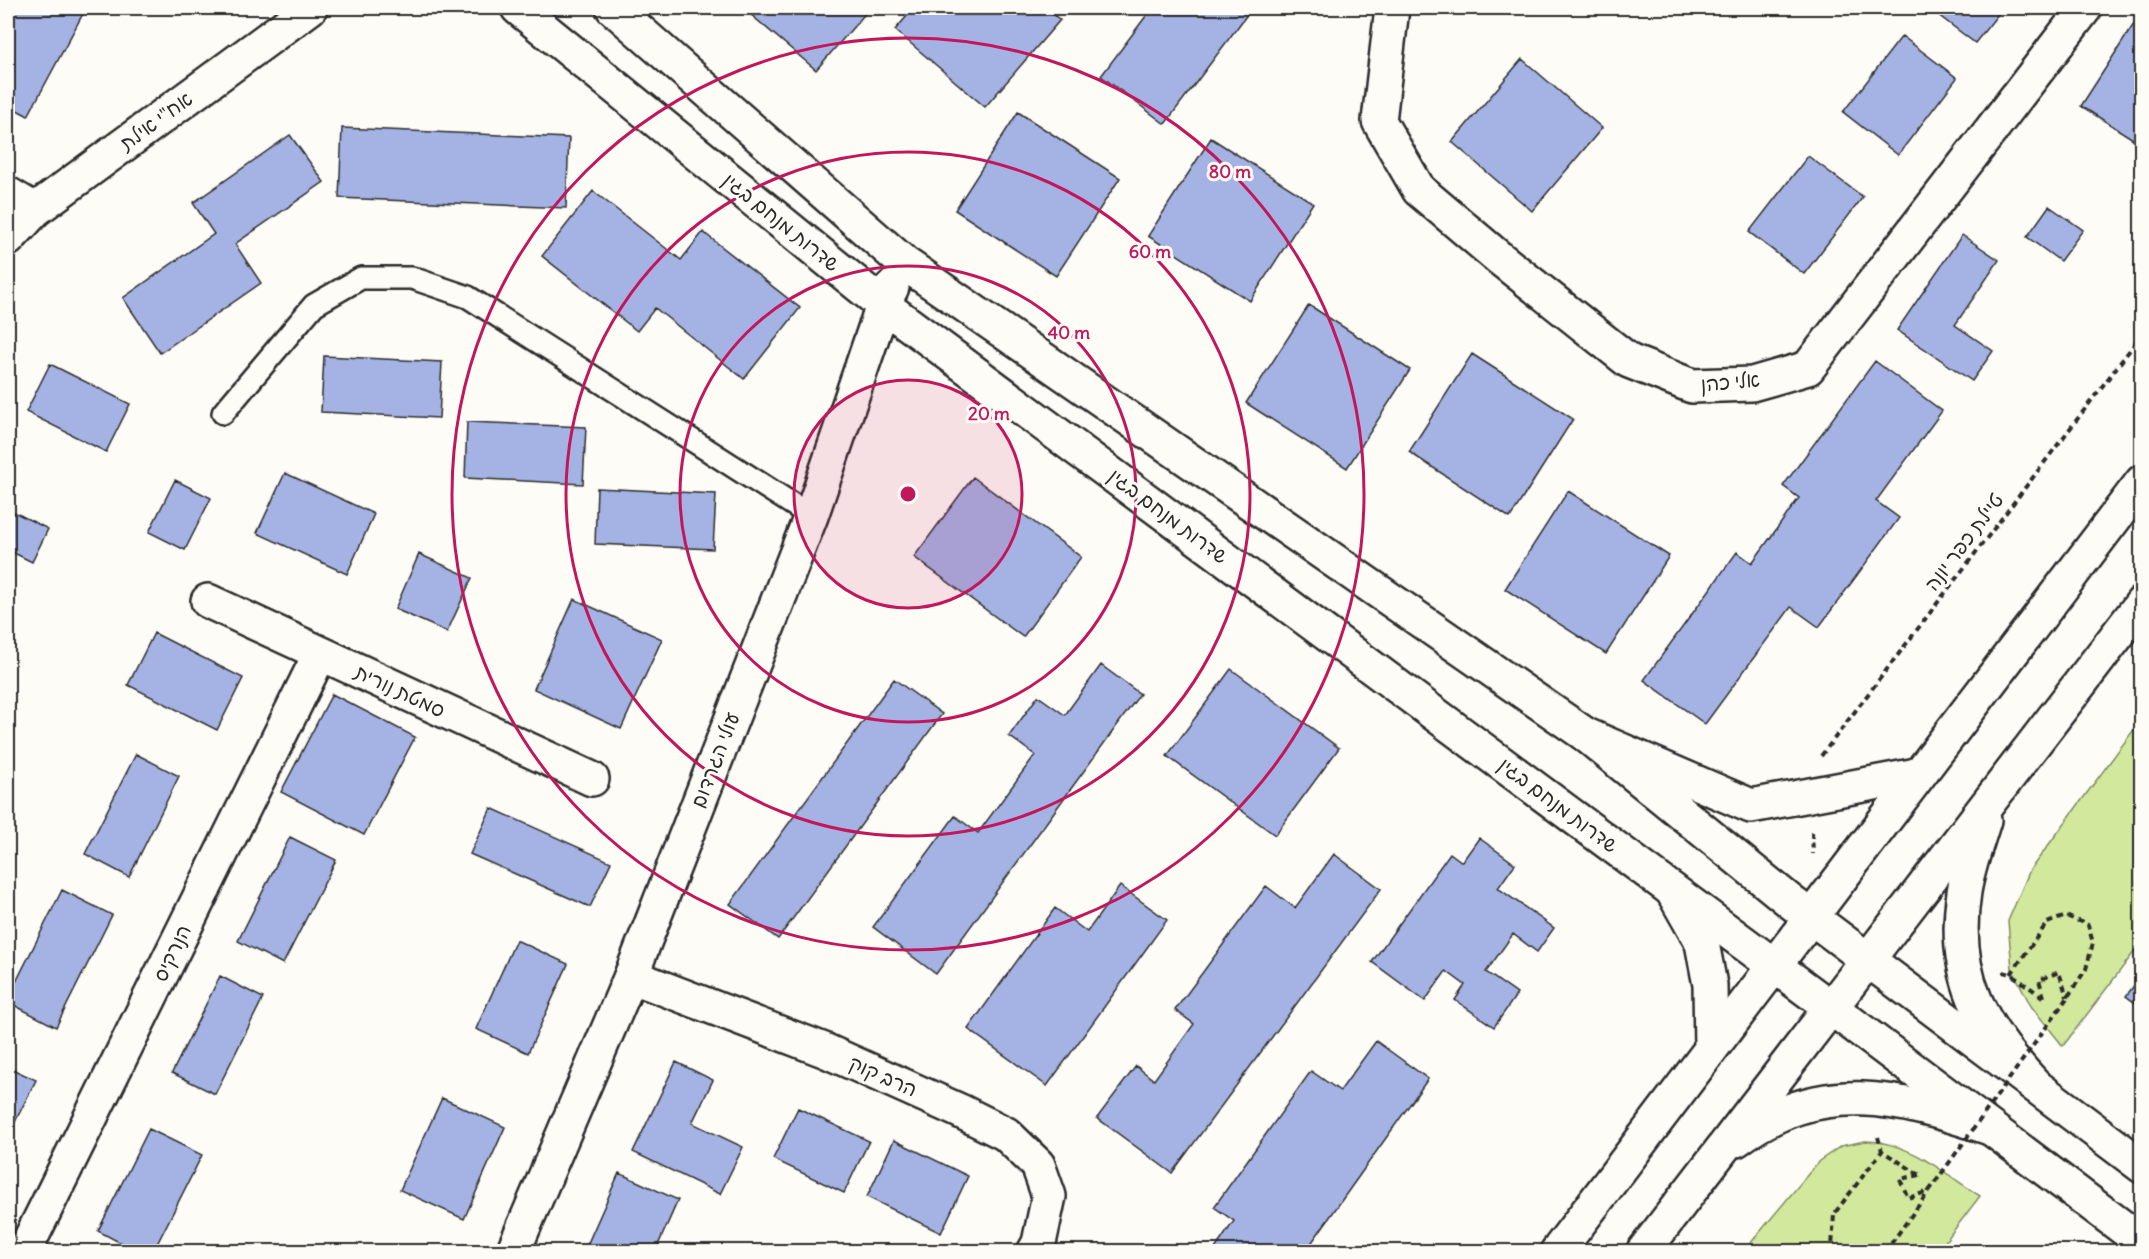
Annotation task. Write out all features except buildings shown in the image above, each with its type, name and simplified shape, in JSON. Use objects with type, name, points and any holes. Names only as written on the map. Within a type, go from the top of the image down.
[{"type":"main road","name":"אח\"י אילת","points":[[8,239],[21,202],[310,8]]},
{"type":"main road","name":"שדרות מנחם בגין","points":[[518,8],[883,305],[1775,966],[2142,1242]]},
{"type":"main road","points":[[613,8],[904,263],[1586,735],[1812,917],[2142,1166]]},
{"type":"main road","name":"אלי כהן","points":[[1392,8],[1379,121],[1419,190],[1498,257],[1629,361],[1692,386],[1752,384],[1808,368],[2085,8]]},
{"type":"main road","name":"עולי הגרדום","points":[[513,1251],[631,976],[811,516],[883,305],[904,263]]},
{"type":"main road","points":[[1557,1251],[2142,482]]},
{"type":"main road","name":"סמטת נורית","points":[[208,601],[592,779]]},
{"type":"main road","points":[[1643,1251],[2142,603]]},
{"type":"main road","name":"הנרקיס","points":[[24,1251],[320,654]]},
{"type":"main road","points":[[1586,735],[1751,806],[1917,775]]},
{"type":"main road","points":[[1989,803],[1964,891],[1961,920],[1963,960],[1974,1000],[1986,1024],[2001,1046],[2037,1087]]},
{"type":"main road","points":[[1672,890],[1702,944],[1710,985],[1711,1049]]},
{"type":"main road","name":"הרב קוק","points":[[631,976],[824,1050],[1006,1134],[1038,1165],[1048,1196],[1039,1243],[1034,1251]]},
{"type":"main road","points":[[1716,1156],[1749,1131],[1778,1115],[1807,1105],[1837,1100],[1867,1098],[1896,1101],[1925,1107],[1990,1128]]},
{"type":"lane","points":[[223,413],[314,305],[361,278],[412,278],[468,297],[811,516]]},
{"type":"path","name":"טיילת כפר יונה","points":[[1818,760],[2142,334]]},
{"type":"path","points":[[1885,1251],[2067,998],[2086,969],[2093,943],[2088,926],[2066,916],[2047,923],[2011,974],[2044,998],[2039,980],[2059,972],[2067,998]]},
{"type":"path","points":[[1836,1251],[1832,1248],[1834,1214],[1882,1151],[1920,1175],[1900,1179],[1908,1198],[1929,1191]]},
{"type":"green space","points":[[2141,720],[2141,943],[2063,1046],[2031,1006],[2012,969],[2008,921],[2030,870]]},
{"type":"green space","points":[[1865,1141],[1881,1142],[1911,1152],[1980,1196],[1938,1251],[1744,1251],[1819,1161],[1841,1146]]}]
